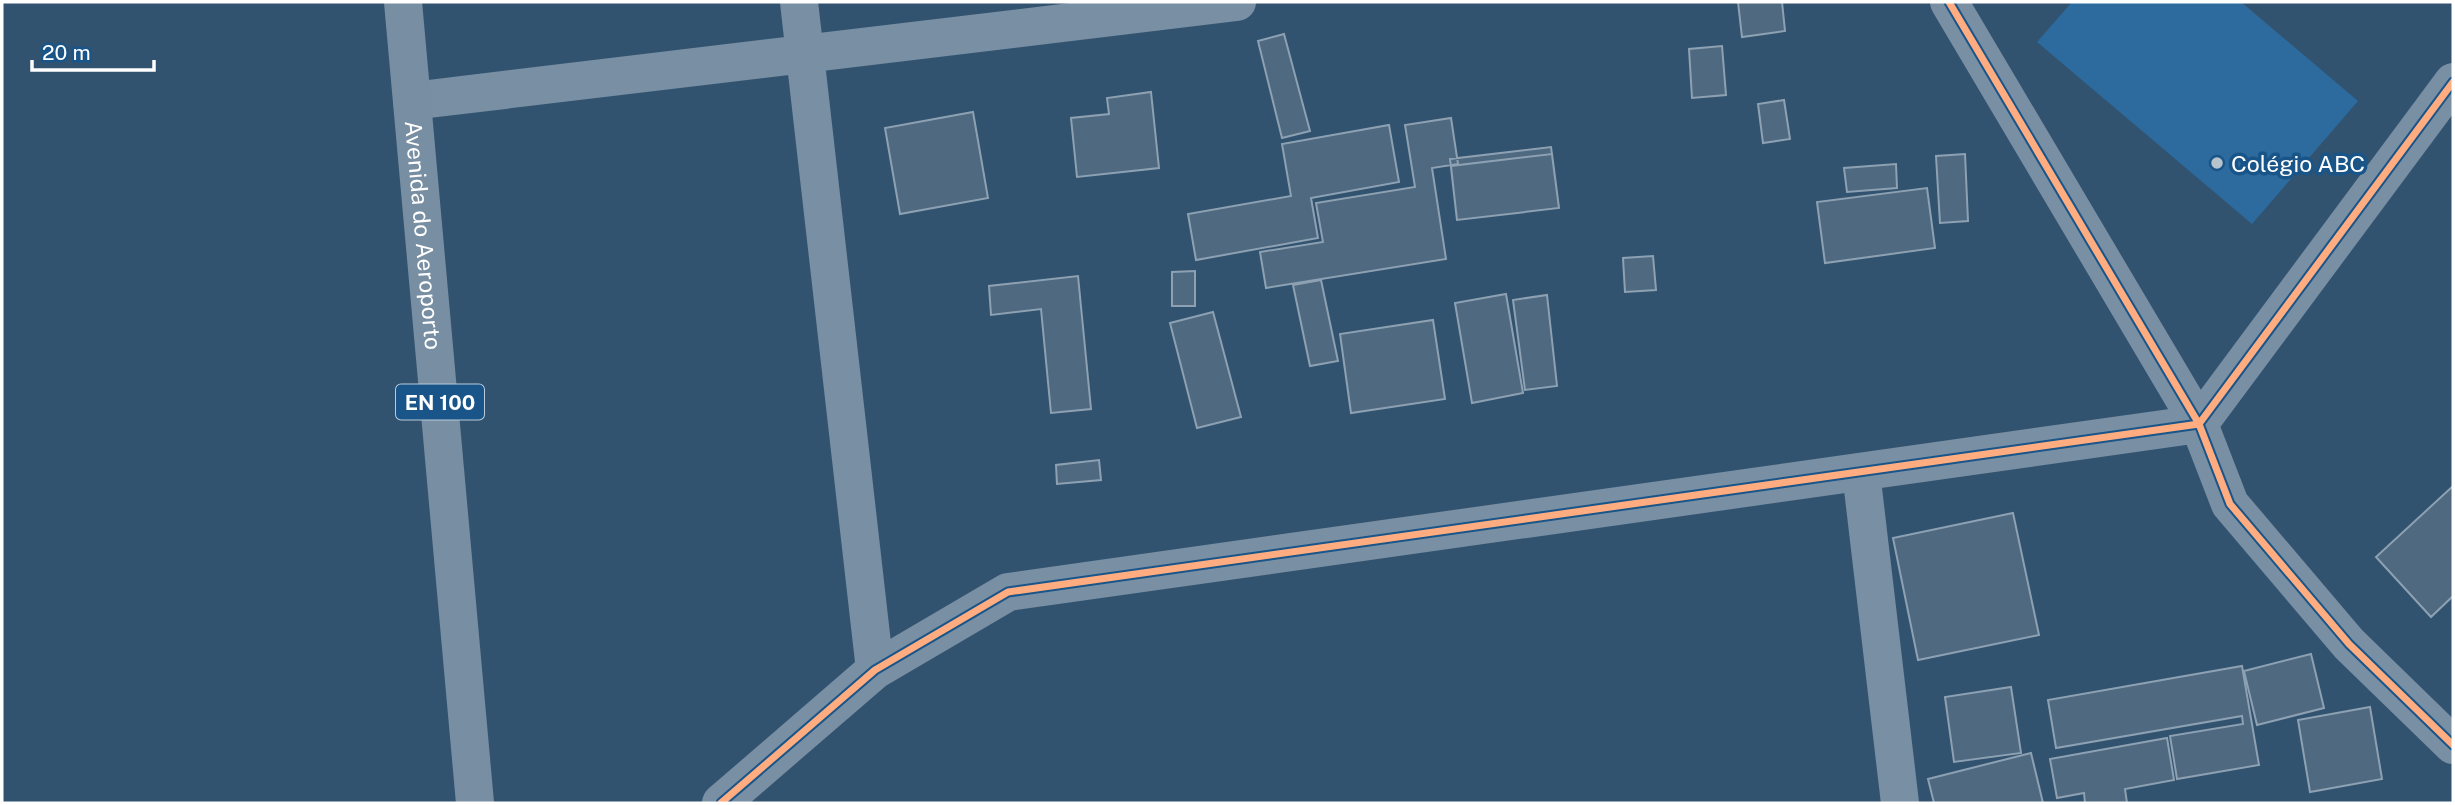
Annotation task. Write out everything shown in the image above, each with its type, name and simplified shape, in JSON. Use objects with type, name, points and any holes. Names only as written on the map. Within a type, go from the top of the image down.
[{"type":"main road","name":"Avenida do Aeroporto","points":[[403,2],[475,803]]},
{"type":"street","points":[[799,2],[875,670]]},
{"type":"street","points":[[412,101],[1237,2]]},
{"type":"street","points":[[1949,2],[2199,424],[2230,504],[2349,644],[2453,745]]},
{"type":"street","points":[[721,803],[875,670],[1008,592],[2199,424],[2453,82]]},
{"type":"street","points":[[1861,472],[1900,803]]},
{"type":"shaded area","points":[[2072,2],[2241,2],[2358,101],[2252,224],[2037,42]]},
{"type":"building","points":[[1738,2],[1782,2],[1785,31],[1742,37]]},
{"type":"building","points":[[1738,2],[1782,2],[1785,31],[1742,37]]},
{"type":"building","points":[[1284,34],[1310,131],[1282,138],[1258,41]]},
{"type":"building","points":[[1284,34],[1310,131],[1282,138],[1258,41]]},
{"type":"building","points":[[1722,46],[1726,95],[1692,98],[1689,49]]},
{"type":"building","points":[[1722,46],[1726,95],[1692,98],[1689,49]]},
{"type":"building","points":[[1151,92],[1159,168],[1077,177],[1071,118],[1109,114],[1107,98]]},
{"type":"building","points":[[1151,92],[1159,168],[1077,177],[1071,118],[1109,114],[1107,98]]},
{"type":"building","points":[[1784,100],[1790,139],[1763,143],[1758,104]]},
{"type":"building","points":[[1784,100],[1790,139],[1763,143],[1758,104]]},
{"type":"building","points":[[973,112],[988,198],[900,214],[885,128]]},
{"type":"building","points":[[973,112],[988,198],[900,214],[885,128]]},
{"type":"building","points":[[1451,118],[1458,164],[1432,168],[1446,259],[1266,288],[1260,252],[1323,242],[1316,203],[1415,187],[1405,125]]},
{"type":"building","points":[[1451,118],[1458,164],[1432,168],[1446,259],[1266,288],[1260,252],[1323,242],[1316,203],[1415,187],[1405,125]]},
{"type":"building","points":[[1389,125],[1399,182],[1311,198],[1318,238],[1196,260],[1188,214],[1291,196],[1282,144]]},
{"type":"building","points":[[1389,125],[1399,182],[1311,198],[1318,238],[1196,260],[1188,214],[1291,196],[1282,144]]},
{"type":"building","points":[[1551,147],[1559,208],[1457,220],[1450,159]]},
{"type":"building","points":[[1552,154],[1559,208],[1457,220],[1451,166]]},
{"type":"building","points":[[1965,154],[1968,221],[1940,223],[1936,156]]},
{"type":"building","points":[[1965,154],[1968,221],[1940,223],[1936,156]]},
{"type":"building","points":[[1896,164],[1897,188],[1847,192],[1844,168]]},
{"type":"building","points":[[1896,164],[1897,188],[1847,192],[1844,168]]},
{"type":"building","points":[[1927,188],[1935,248],[1825,263],[1817,202]]},
{"type":"building","points":[[1927,188],[1935,248],[1825,263],[1817,202]]},
{"type":"building","points":[[1653,256],[1656,290],[1625,292],[1623,258]]},
{"type":"building","points":[[1653,256],[1656,290],[1625,292],[1623,258]]},
{"type":"building","points":[[1195,271],[1195,306],[1172,306],[1172,272]]},
{"type":"building","points":[[1195,271],[1195,306],[1172,306],[1172,272]]},
{"type":"building","points":[[1078,276],[1091,409],[1051,413],[1041,309],[991,315],[989,286]]},
{"type":"building","points":[[1078,276],[1091,409],[1051,413],[1041,309],[991,315],[989,286]]},
{"type":"building","points":[[1321,280],[1338,361],[1310,366],[1293,285]]},
{"type":"building","points":[[1321,280],[1338,361],[1310,366],[1293,285]]},
{"type":"building","points":[[1506,294],[1523,393],[1472,403],[1455,303]]},
{"type":"building","points":[[1506,294],[1523,393],[1472,403],[1455,303]]},
{"type":"building","points":[[1547,295],[1557,386],[1525,390],[1513,300]]},
{"type":"building","points":[[1547,295],[1557,386],[1525,390],[1513,300]]},
{"type":"building","points":[[1213,312],[1241,417],[1197,428],[1170,323]]},
{"type":"building","points":[[1213,312],[1241,417],[1197,428],[1170,323]]},
{"type":"building","points":[[1433,320],[1445,399],[1351,413],[1340,334]]},
{"type":"building","points":[[1433,320],[1445,399],[1351,413],[1340,334]]},
{"type":"building","points":[[1099,460],[1101,480],[1057,484],[1056,465]]},
{"type":"building","points":[[1099,460],[1101,480],[1057,484],[1056,465]]},
{"type":"building","points":[[2453,486],[2453,596],[2431,617],[2376,557]]},
{"type":"building","points":[[2453,486],[2453,596],[2431,617],[2376,557]]},
{"type":"building","points":[[2013,513],[2039,635],[1918,660],[1893,538]]},
{"type":"building","points":[[2013,513],[2039,635],[1918,660],[1893,538]]},
{"type":"building","points":[[2311,654],[2324,708],[2257,725],[2244,671]]},
{"type":"building","points":[[2311,654],[2324,708],[2257,725],[2244,671]]},
{"type":"building","points":[[2242,666],[2259,765],[2177,779],[2170,736],[2243,724],[2242,716],[2056,748],[2048,700]]},
{"type":"building","points":[[2242,666],[2259,765],[2177,779],[2170,736],[2243,724],[2242,716],[2056,748],[2048,700]]},
{"type":"building","points":[[2011,687],[2021,753],[1954,762],[1945,697]]},
{"type":"building","points":[[2011,687],[2021,753],[1954,762],[1945,697]]},
{"type":"building","points":[[2370,707],[2382,779],[2310,792],[2298,720]]},
{"type":"building","points":[[2370,707],[2382,779],[2310,792],[2298,720]]},
{"type":"building","points":[[2167,738],[2174,780],[2125,789],[2127,803],[2085,803],[2084,793],[2057,798],[2050,759]]},
{"type":"building","points":[[2167,738],[2174,780],[2125,789],[2127,803],[2085,803],[2084,793],[2057,798],[2050,759]]},
{"type":"building","points":[[2031,753],[2043,803],[1934,803],[1928,779]]},
{"type":"building","points":[[2031,753],[2043,803],[1934,803],[1928,779]]},
{"type":"cycle path","points":[[1949,2],[2199,424],[2230,504],[2349,644],[2453,745]]},
{"type":"cycle path","points":[[721,803],[875,670],[1008,592],[2199,424],[2453,82]]},
{"type":"place","name":"Colégio ABC","points":[[2217,163]]}]
